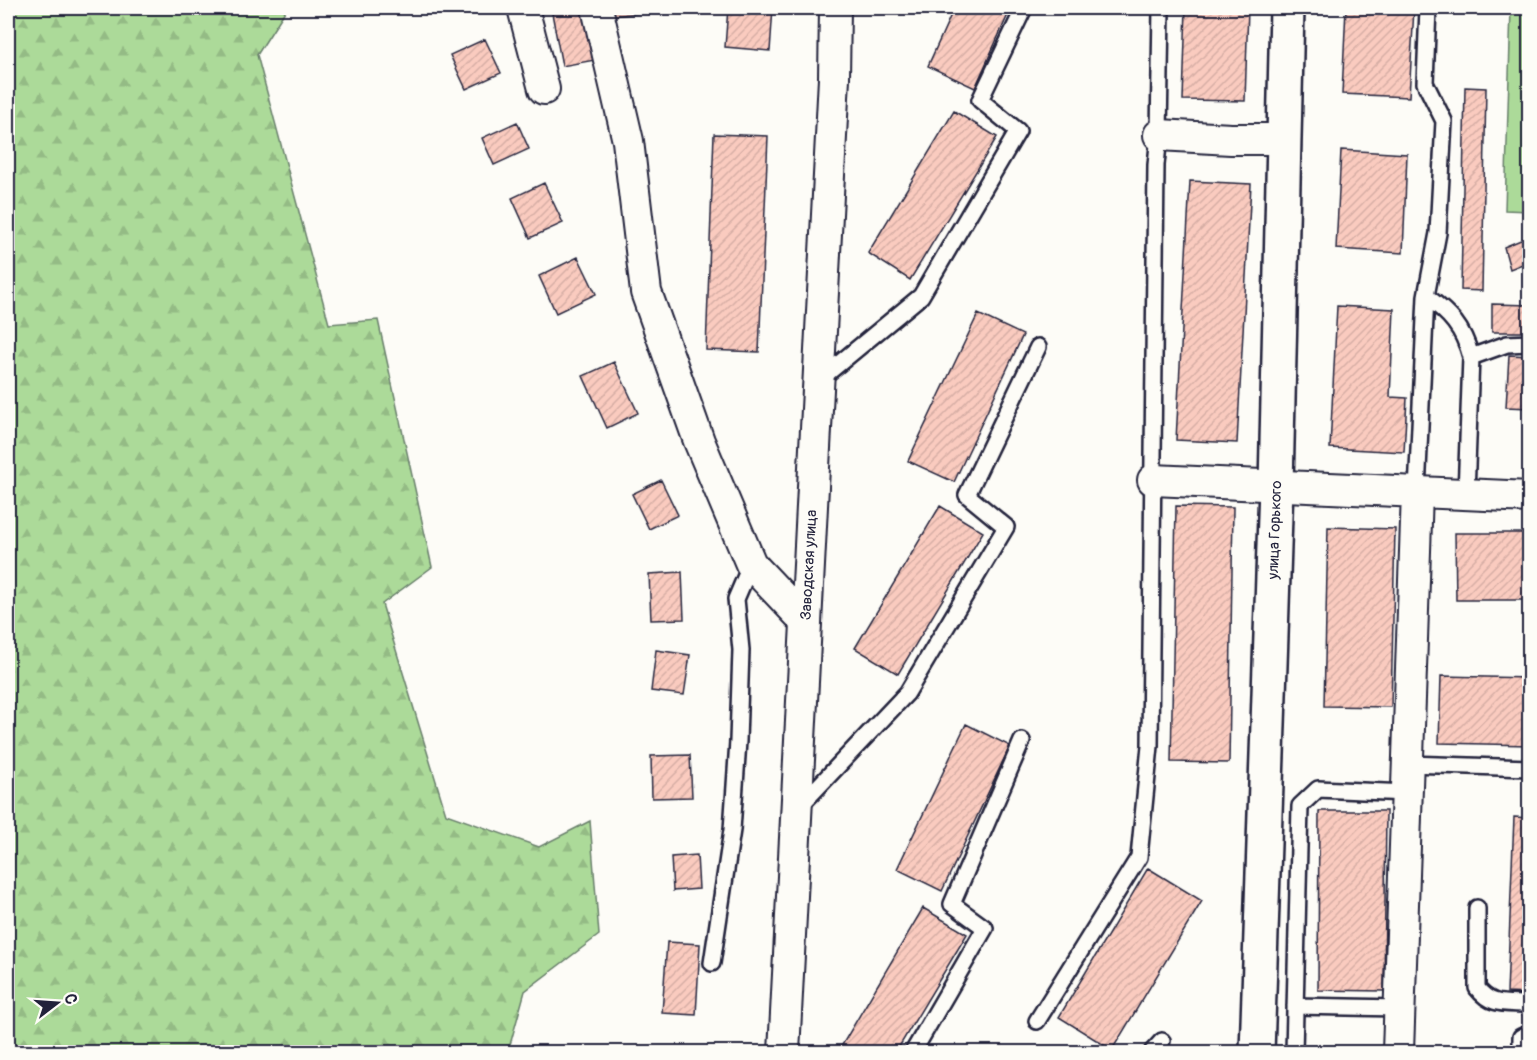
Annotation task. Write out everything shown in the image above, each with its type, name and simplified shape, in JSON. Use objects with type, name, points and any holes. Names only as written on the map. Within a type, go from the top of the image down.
[{"type":"main road","name":"улица Горького","points":[[1257,1053],[1276,486],[1287,8]]},
{"type":"street","points":[[523,8],[544,89]]},
{"type":"street","points":[[597,8],[628,141],[646,292],[699,441],[751,564],[806,622]]},
{"type":"street","name":"Заводская улица","points":[[784,1053],[834,78],[835,8]]},
{"type":"street","points":[[1159,135],[1283,139]]},
{"type":"street","points":[[1153,480],[1530,496]]},
{"type":"street","points":[[1398,1053],[1417,492]]},
{"type":"lane","points":[[818,381],[921,296],[1018,131],[980,100],[1024,8]]},
{"type":"lane","points":[[1037,1021],[1139,857],[1150,746],[1156,165],[1159,135],[1161,8]]},
{"type":"lane","points":[[1417,492],[1426,296],[1438,233],[1444,121],[1425,83],[1428,8]]},
{"type":"lane","points":[[1426,296],[1448,312],[1466,337],[1471,357],[1466,494]]},
{"type":"lane","points":[[1471,357],[1507,344],[1530,344]]},
{"type":"lane","points":[[796,810],[907,693],[1006,527],[967,495],[1038,347]]},
{"type":"lane","points":[[712,963],[732,830],[738,741],[741,650],[736,599],[751,564]]},
{"type":"lane","points":[[913,1053],[985,928],[952,904],[1022,741]]},
{"type":"lane","points":[[1294,1053],[1300,806],[1318,789],[1530,768]]},
{"type":"lane","points":[[1477,908],[1477,988],[1485,998],[1498,1003],[1525,1004],[1530,1010]]},
{"type":"lane","points":[[1295,1006],[1399,1008]]},
{"type":"lane","points":[[1521,1053],[1521,1037],[1530,1034]]},
{"type":"green space","points":[[8,8],[287,8],[257,55],[329,324],[378,320],[432,567],[382,604],[446,814],[539,847],[590,821],[599,935],[525,991],[508,1052],[8,1052]]},
{"type":"green space","points":[[1511,9],[1529,9],[1529,211],[1505,210]]},
{"type":"building","points":[[436,8],[449,8],[438,13]]},
{"type":"building","points":[[551,8],[585,8],[595,60],[562,66]]},
{"type":"building","points":[[611,8],[640,8],[640,13],[613,16]]},
{"type":"building","points":[[728,8],[773,8],[770,51],[725,47]]},
{"type":"building","points":[[954,8],[1011,8],[975,88],[928,66]]},
{"type":"building","points":[[1186,8],[1248,8],[1245,101],[1183,100]]},
{"type":"building","points":[[1346,8],[1414,8],[1409,97],[1342,94]]},
{"type":"building","points":[[485,39],[501,73],[466,89],[450,55]]},
{"type":"building","points":[[1465,87],[1486,88],[1482,291],[1461,290]]},
{"type":"building","points":[[954,111],[997,137],[910,280],[868,253]]},
{"type":"building","points":[[517,122],[529,149],[494,165],[482,138]]},
{"type":"building","points":[[714,134],[768,136],[759,352],[706,350]]},
{"type":"building","points":[[1341,150],[1407,154],[1403,253],[1336,249]]},
{"type":"building","points":[[1190,181],[1251,184],[1237,443],[1176,440]]},
{"type":"building","points":[[544,183],[563,223],[530,238],[512,198]]},
{"type":"building","points":[[1530,237],[1530,261],[1510,269],[1504,247]]},
{"type":"building","points":[[578,257],[596,294],[556,313],[539,276]]},
{"type":"building","points":[[1492,304],[1530,305],[1530,332],[1492,332]]},
{"type":"building","points":[[1337,306],[1394,309],[1390,397],[1407,398],[1404,452],[1330,448]]},
{"type":"building","points":[[978,314],[1023,335],[954,482],[908,461]]},
{"type":"building","points":[[1509,355],[1530,356],[1530,408],[1506,407]]},
{"type":"building","points":[[614,362],[638,413],[607,428],[583,376]]},
{"type":"building","points":[[661,480],[678,515],[649,529],[632,494]]},
{"type":"building","points":[[940,506],[983,532],[898,674],[855,648]]},
{"type":"building","points":[[1176,506],[1233,507],[1229,763],[1171,762]]},
{"type":"building","points":[[1328,527],[1395,529],[1391,707],[1324,706]]},
{"type":"building","points":[[1455,533],[1530,533],[1530,600],[1456,600]]},
{"type":"building","points":[[682,572],[684,619],[651,620],[649,574]]},
{"type":"building","points":[[656,650],[690,655],[684,695],[651,691]]},
{"type":"building","points":[[1441,676],[1530,678],[1530,745],[1439,743]]},
{"type":"building","points":[[966,724],[1010,746],[942,891],[897,869]]},
{"type":"building","points":[[690,755],[692,797],[652,798],[651,756]]},
{"type":"building","points":[[1319,811],[1386,811],[1384,991],[1318,990]]},
{"type":"building","points":[[1514,817],[1530,818],[1530,994],[1507,993]]},
{"type":"building","points":[[697,855],[699,889],[673,891],[671,857]]},
{"type":"building","points":[[1148,868],[1202,901],[1112,1050],[1059,1017]]},
{"type":"building","points":[[923,908],[967,934],[896,1052],[838,1052]]},
{"type":"building","points":[[667,942],[700,944],[696,1015],[662,1013]]}]
